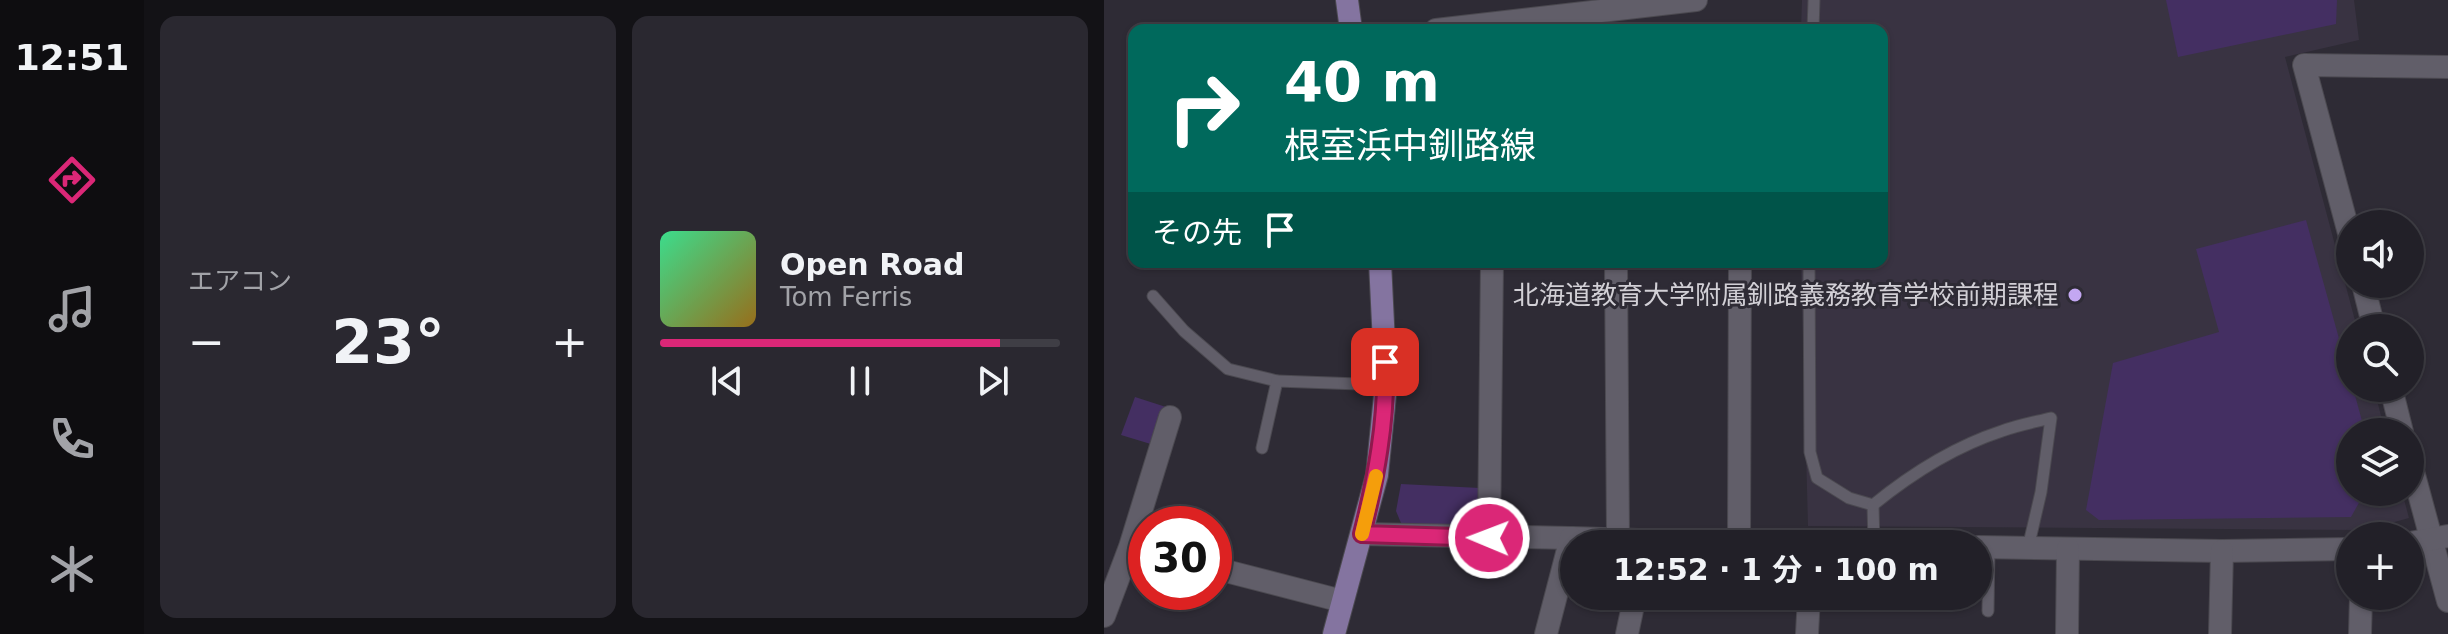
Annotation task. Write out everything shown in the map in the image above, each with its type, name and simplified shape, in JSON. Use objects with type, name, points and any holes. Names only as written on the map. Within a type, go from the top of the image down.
[{"type":"main road","points":[[1347,0],[1350,24]]},
{"type":"main road","points":[[1334,634],[1377,475],[1386,385],[1380,268]]},
{"type":"street","points":[[1488,24],[1696,0]]},
{"type":"street","points":[[2343,210],[2304,65],[2448,67]]},
{"type":"street","points":[[1489,538],[1492,268]]},
{"type":"street","points":[[1616,268],[1618,530]]},
{"type":"street","points":[[1739,530],[1740,268]]},
{"type":"street","points":[[1148,506],[1170,417]]},
{"type":"street","points":[[2422,506],[2448,601]]},
{"type":"street","points":[[1362,534],[1560,538]]},
{"type":"street","points":[[1992,547],[2222,551],[2336,549]]},
{"type":"street","points":[[2067,634],[2068,549]]},
{"type":"street","points":[[2220,634],[2222,551]]},
{"type":"street","points":[[1104,616],[1128,569]]},
{"type":"street","points":[[1232,573],[1342,601]]},
{"type":"street","points":[[1546,634],[1560,580]]},
{"type":"street","points":[[1627,634],[1632,610]]},
{"type":"street","points":[[1807,634],[1808,610]]},
{"type":"street","points":[[2360,634],[2361,610]]},
{"type":"lane","points":[[1813,24],[1814,0]]},
{"type":"lane","points":[[1809,268],[1810,452],[1813,465],[1817,478],[1849,498],[1873,505]]},
{"type":"lane","points":[[1153,296],[1184,331],[1228,369],[1277,381],[1386,385]]},
{"type":"lane","points":[[1262,448],[1277,381]]},
{"type":"lane","points":[[1873,505],[1894,488],[1977,440],[2051,418],[2041,492],[2028,548]]},
{"type":"lane","points":[[1873,505],[1874,530]]},
{"type":"shaded area","name":"北海道教育大学附属釧路義務教育学校前期課程","points":[[1802,0],[2354,0],[2359,40],[2285,57],[2336,249],[2336,298],[2349,298],[2353,314],[2336,314],[2336,402],[2378,402],[2382,418],[2336,418],[2336,506],[2406,506],[2409,518],[2394,522],[2336,522],[2336,530],[1808,526],[1801,268],[1888,268],[1888,24],[1801,24]]},
{"type":"shaded area","points":[[2166,0],[2337,0],[2336,24],[2178,57]]},
{"type":"shaded area","points":[[2306,220],[2336,328],[2336,402],[2357,402],[2361,418],[2336,418],[2336,506],[2357,506],[2351,517],[2099,520],[2086,510],[2113,363],[2219,332],[2196,249]]},
{"type":"shaded area","points":[[1135,397],[1166,407],[1154,445],[1121,435]]},
{"type":"shaded area","points":[[1401,484],[1480,488],[1480,514],[1468,528],[1401,523],[1396,511]]},
{"type":"slow traffic","points":[[1362,534],[1376,476]]},
{"type":"place","name":"北海道教育大学附属釧路義務教育学校前期課程","points":[[2075,295]]},
{"type":"route","points":[[1385,362],[1386,385],[1377,475],[1362,534],[1489,538]]}]
